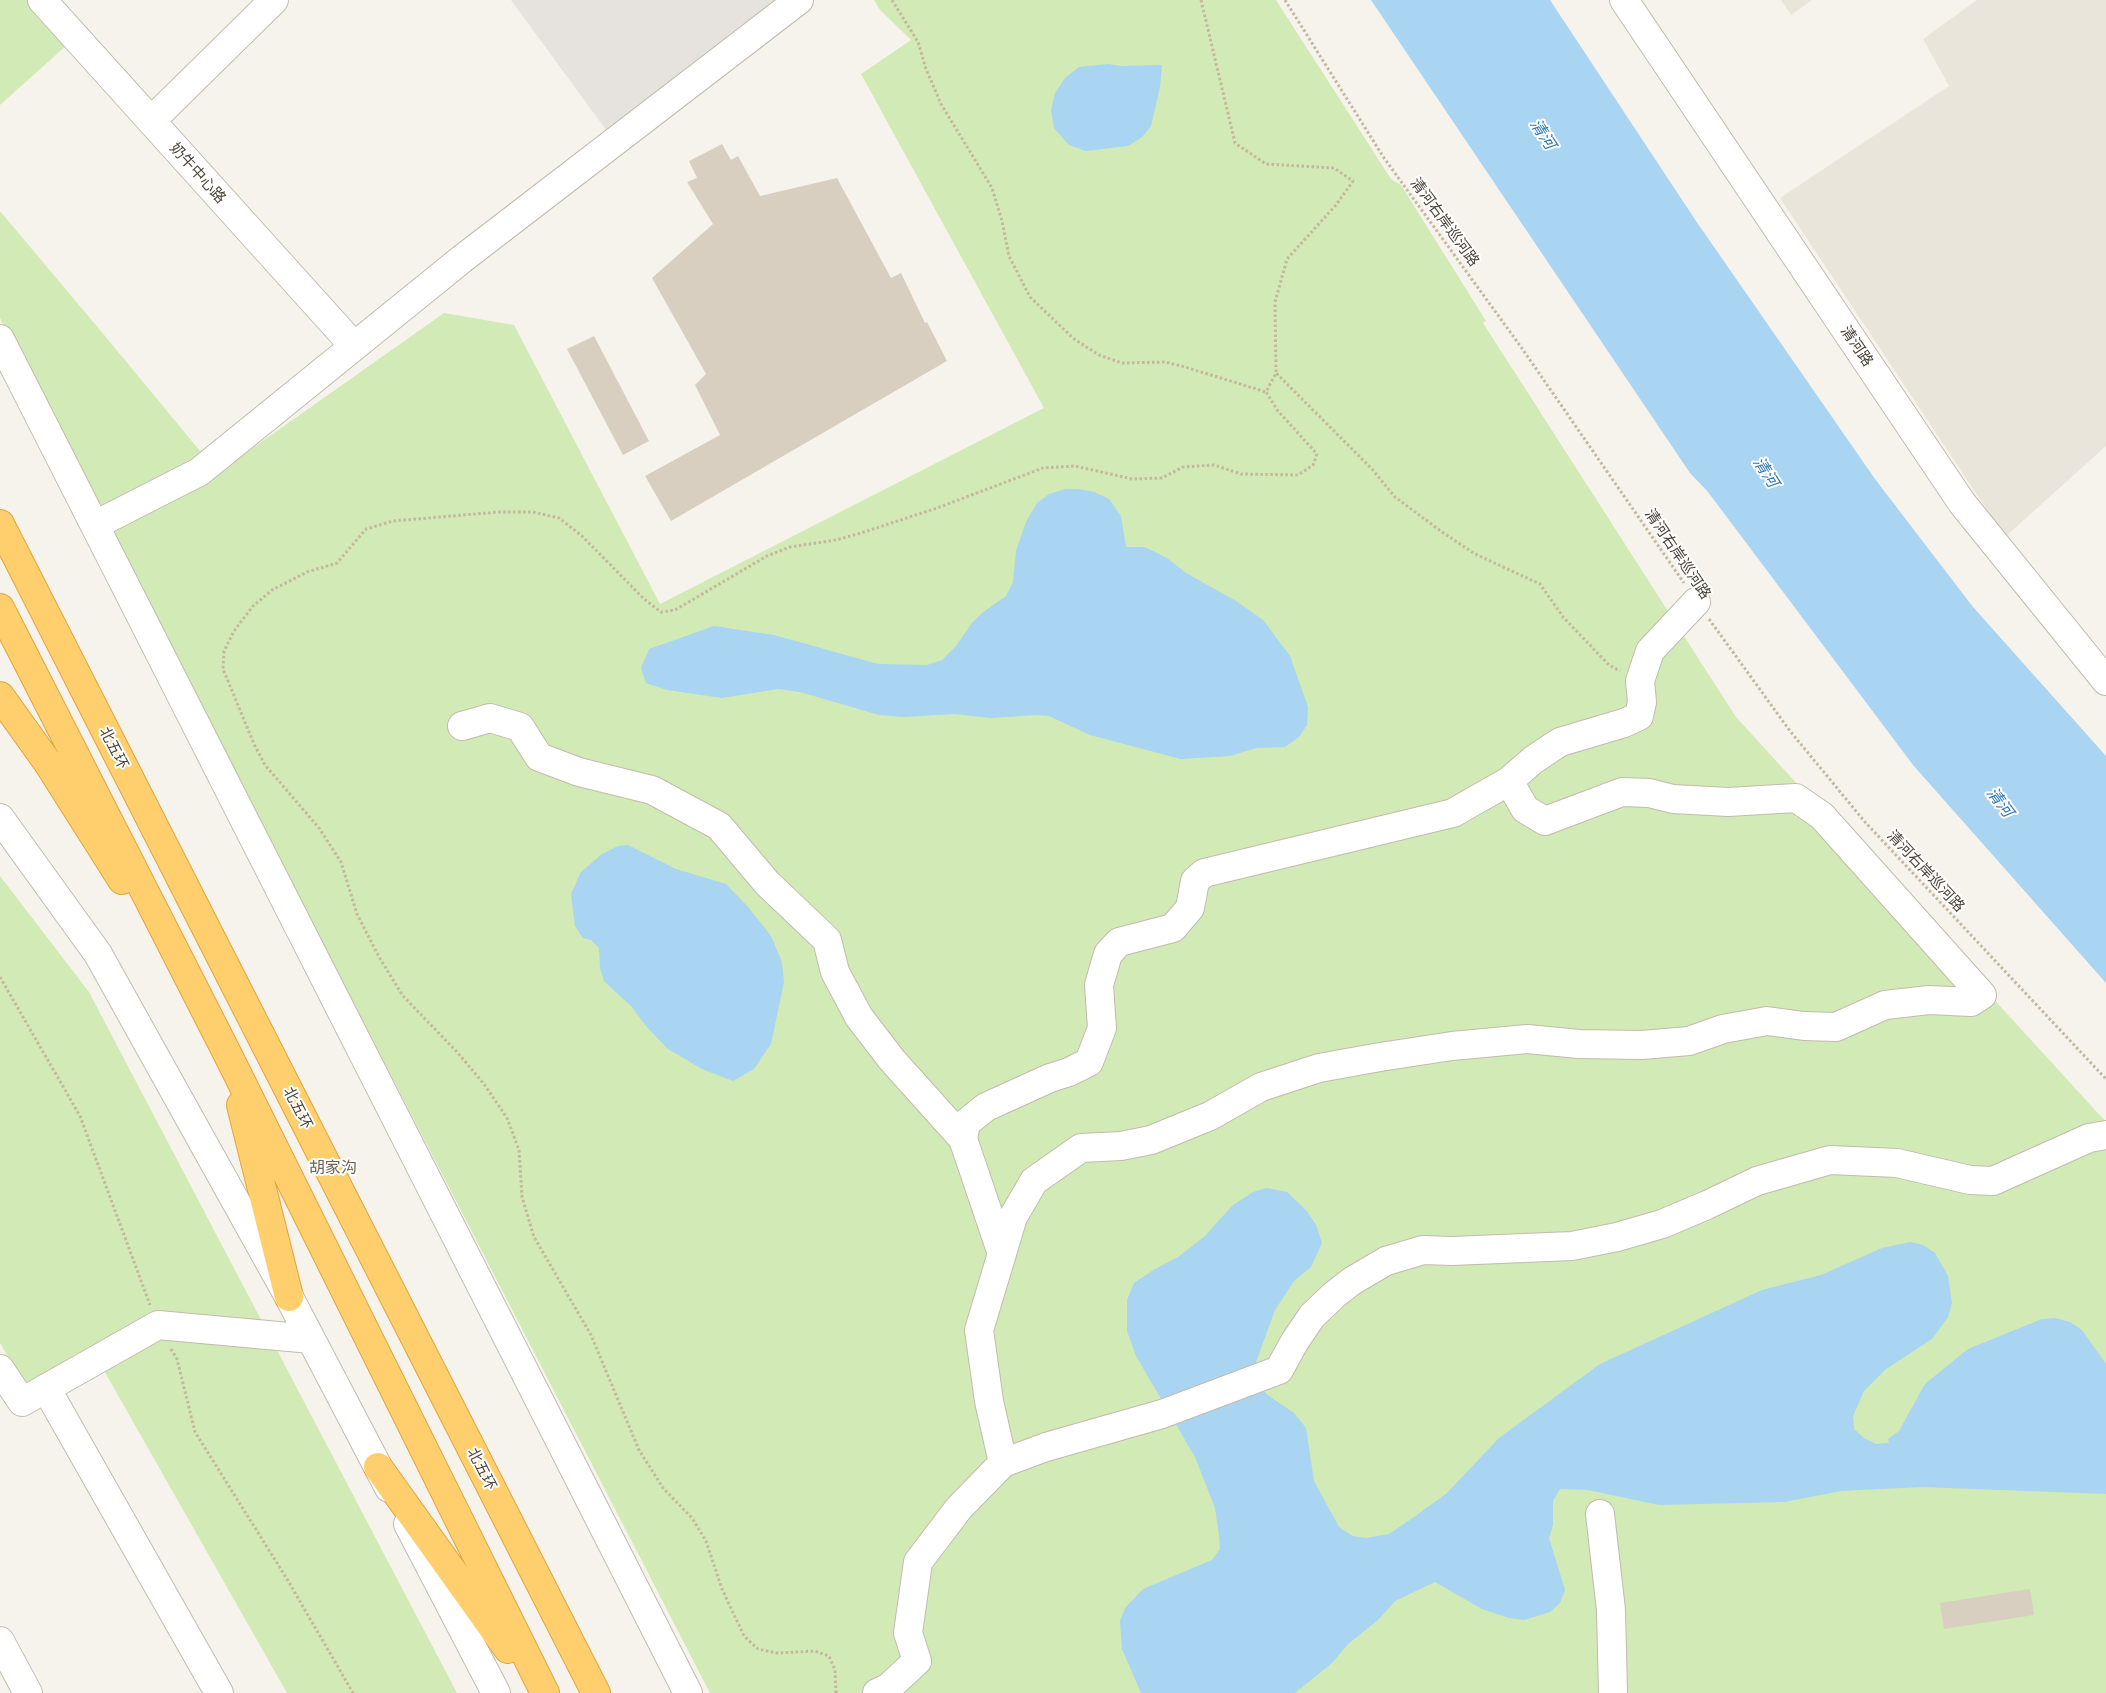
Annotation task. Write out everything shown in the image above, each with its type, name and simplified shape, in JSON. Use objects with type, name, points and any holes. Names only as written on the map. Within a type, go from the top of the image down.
[{"type":"highway","name":"北五环","points":[[0,524],[596,1693]]},
{"type":"highway","points":[[0,608],[228,1053],[545,1693]]},
{"type":"highway","points":[[0,696],[48,763],[214,1027]]},
{"type":"highway","points":[[228,1053],[289,1297]]},
{"type":"highway","points":[[378,1467],[540,1693]]},
{"type":"street","name":"奶牛中心路","points":[[42,0],[354,346]]},
{"type":"street","points":[[151,121],[274,0]]},
{"type":"street","points":[[95,525],[199,472],[462,259],[799,0]]},
{"type":"street","name":"清河路","points":[[1624,0],[1962,503],[2106,681]]},
{"type":"street","points":[[0,339],[688,1693]]},
{"type":"street","points":[[963,1139],[966,1123],[986,1107],[1050,1078],[1070,1072],[1089,1062],[1102,1028],[1100,984],[1108,954],[1119,942],[1173,928],[1190,908],[1195,881],[1204,873],[1453,813],[1509,781],[1533,760],[1560,742],[1624,723],[1639,716],[1642,702],[1640,681],[1650,651],[1696,602]]},
{"type":"street","points":[[462,726],[490,718],[520,727],[539,757],[579,772],[652,790],[719,826],[767,883],[826,940],[834,972],[859,1017],[892,1060],[963,1139],[1002,1254]]},
{"type":"street","points":[[1003,1462],[989,1401],[979,1330],[1013,1217],[1034,1180],[1081,1148],[1121,1146],[1150,1140],[1210,1116],[1261,1087],[1319,1068],[1452,1046],[1527,1040],[1642,1046],[1689,1041],[1722,1029],[1766,1022],[1836,1027],[1885,1006],[1929,1000],[1971,1002],[1982,995],[1822,816],[1796,798],[1728,802],[1673,799],[1649,793],[1622,792],[1545,821],[1525,809],[1509,781]]},
{"type":"street","points":[[0,818],[98,954],[289,1297],[496,1693]]},
{"type":"street","points":[[877,1693],[888,1688],[917,1661],[908,1633],[918,1562],[959,1508],[1003,1462],[1046,1447],[1162,1414],[1278,1370],[1312,1316],[1334,1295],[1368,1270],[1380,1264],[1423,1250],[1452,1251],[1572,1246],[1617,1237],[1671,1220],[1757,1182],[1830,1160],[1897,1163],[1970,1180],[1992,1181],[2089,1138],[2106,1135]]},
{"type":"street","points":[[0,1369],[22,1402],[158,1325],[311,1339]]},
{"type":"street","points":[[46,1388],[218,1693]]},
{"type":"street","points":[[1600,1514],[1610,1610],[1613,1693]]},
{"type":"street","points":[[0,1641],[28,1693]]},
{"type":"path","points":[[836,1693],[835,1670],[829,1656],[815,1651],[777,1653],[768,1651],[758,1648],[744,1636],[722,1589],[706,1541],[692,1518],[663,1488],[639,1450],[591,1334],[534,1238],[522,1197],[519,1150],[507,1118],[484,1084],[457,1052],[403,996],[379,957],[357,914],[341,862],[319,828],[265,765],[254,744],[224,669],[224,651],[234,631],[253,606],[272,590],[307,572],[337,563],[366,529],[393,520],[499,512],[533,512],[559,518],[582,536],[643,598],[660,612],[675,610],[767,556],[790,548],[836,540],[861,533],[937,508],[1043,468],[1074,466],[1132,479],[1162,478],[1183,467],[1214,465],[1241,474],[1298,475],[1313,465],[1317,454],[1278,411],[1266,392],[1165,362],[1122,363],[1099,355],[1074,339],[1030,297],[1009,256],[1002,221],[992,188],[941,104],[926,69],[918,42],[892,0]]},
{"type":"path","points":[[1201,0],[1236,143],[1266,164],[1303,168],[1334,168],[1354,181],[1336,205],[1287,259],[1275,302],[1276,373],[1266,392]]},
{"type":"path","name":"清河右岸巡河路","points":[[1285,0],[1384,158],[1521,347],[1696,602],[1790,731],[1865,822],[2106,1079]]},
{"type":"path","points":[[1276,373],[1372,469],[1395,497],[1475,554],[1540,584],[1563,617],[1609,665],[1640,681]]},
{"type":"path","points":[[0,978],[80,1116],[158,1325],[177,1359],[195,1432],[287,1579],[353,1693]]},
{"type":"shaded area","points":[[511,0],[783,0],[609,134]]},
{"type":"shaded area","points":[[1781,0],[1812,0],[1791,15]]},
{"type":"shaded area","points":[[1977,0],[2106,0],[2106,446],[2005,537],[1780,198],[1949,86],[1923,39]]},
{"type":"green space","points":[[0,0],[30,0],[67,45],[0,105]]},
{"type":"green space","points":[[874,0],[1276,0],[1391,179],[1401,185],[1486,321],[1483,323],[1736,717],[2106,1122],[2106,1693],[710,1693],[109,529],[192,491],[444,313],[514,325],[660,604],[1044,408],[861,74],[911,40],[880,10]]},
{"type":"green space","points":[[0,211],[205,457],[95,511],[0,318]]},
{"type":"green space","points":[[0,876],[89,992],[457,1693],[287,1693],[94,1353],[26,1388],[0,1343]]},
{"type":"water","name":"清河","points":[[1371,0],[1550,0],[1696,221],[1875,479],[1973,607],[2106,756],[2106,983],[1913,765],[1708,492],[1690,473]]},
{"type":"water","points":[[1108,64],[1121,66],[1162,65],[1160,87],[1151,126],[1142,137],[1128,146],[1086,151],[1069,145],[1054,128],[1051,110],[1055,93],[1065,78],[1079,67]]},
{"type":"water","points":[[1066,489],[1094,492],[1109,499],[1121,516],[1126,547],[1145,547],[1167,558],[1186,573],[1236,601],[1263,620],[1290,656],[1308,707],[1307,725],[1299,737],[1285,747],[1256,748],[1230,756],[1181,759],[1090,735],[1049,716],[991,718],[955,714],[904,717],[879,715],[800,692],[778,689],[722,698],[667,690],[646,683],[641,668],[649,649],[714,626],[774,635],[878,664],[927,665],[942,660],[956,646],[972,623],[982,613],[1006,596],[1013,582],[1016,551],[1026,522],[1037,503],[1049,494]]},
{"type":"water","points":[[628,845],[676,869],[726,884],[749,908],[771,936],[782,962],[784,982],[771,1044],[754,1069],[733,1081],[702,1069],[668,1049],[646,1026],[632,1007],[604,981],[600,968],[599,948],[591,940],[583,938],[575,926],[571,894],[581,872],[602,854],[618,846]]},
{"type":"water","points":[[1267,1188],[1287,1192],[1307,1211],[1316,1225],[1322,1243],[1311,1267],[1294,1281],[1275,1310],[1256,1362],[1258,1377],[1266,1394],[1294,1413],[1306,1428],[1314,1481],[1339,1527],[1353,1536],[1366,1538],[1389,1534],[1417,1515],[1447,1493],[1499,1438],[1600,1364],[1762,1290],[1821,1275],[1882,1248],[1910,1242],[1923,1245],[1935,1253],[1948,1276],[1952,1303],[1948,1317],[1932,1339],[1886,1369],[1864,1391],[1853,1416],[1854,1429],[1864,1438],[1876,1444],[1889,1443],[1888,1439],[1899,1431],[1925,1384],[1968,1349],[2042,1319],[2055,1318],[2070,1322],[2082,1330],[2106,1364],[2106,1494],[1922,1487],[1841,1491],[1784,1502],[1659,1505],[1588,1490],[1560,1489],[1553,1501],[1553,1525],[1549,1538],[1565,1590],[1560,1603],[1550,1612],[1524,1620],[1509,1618],[1482,1609],[1435,1582],[1395,1601],[1378,1620],[1348,1644],[1332,1663],[1295,1693],[1141,1693],[1122,1649],[1120,1621],[1125,1608],[1143,1589],[1212,1560],[1220,1549],[1215,1508],[1195,1457],[1136,1356],[1127,1331],[1127,1300],[1134,1283],[1178,1257],[1205,1236],[1232,1206],[1253,1192]]},
{"type":"building","points":[[722,144],[731,160],[738,156],[760,196],[837,178],[891,278],[901,273],[925,323],[927,322],[947,361],[671,521],[645,476],[720,435],[695,385],[706,374],[652,278],[713,224],[687,182],[697,178],[689,161]]},
{"type":"building","points":[[594,336],[649,441],[623,455],[567,349]]},
{"type":"building","points":[[2030,1589],[2034,1615],[1944,1629],[1940,1603]]},
{"type":"district","name":"胡家沟","points":[[333,1168]]}]
